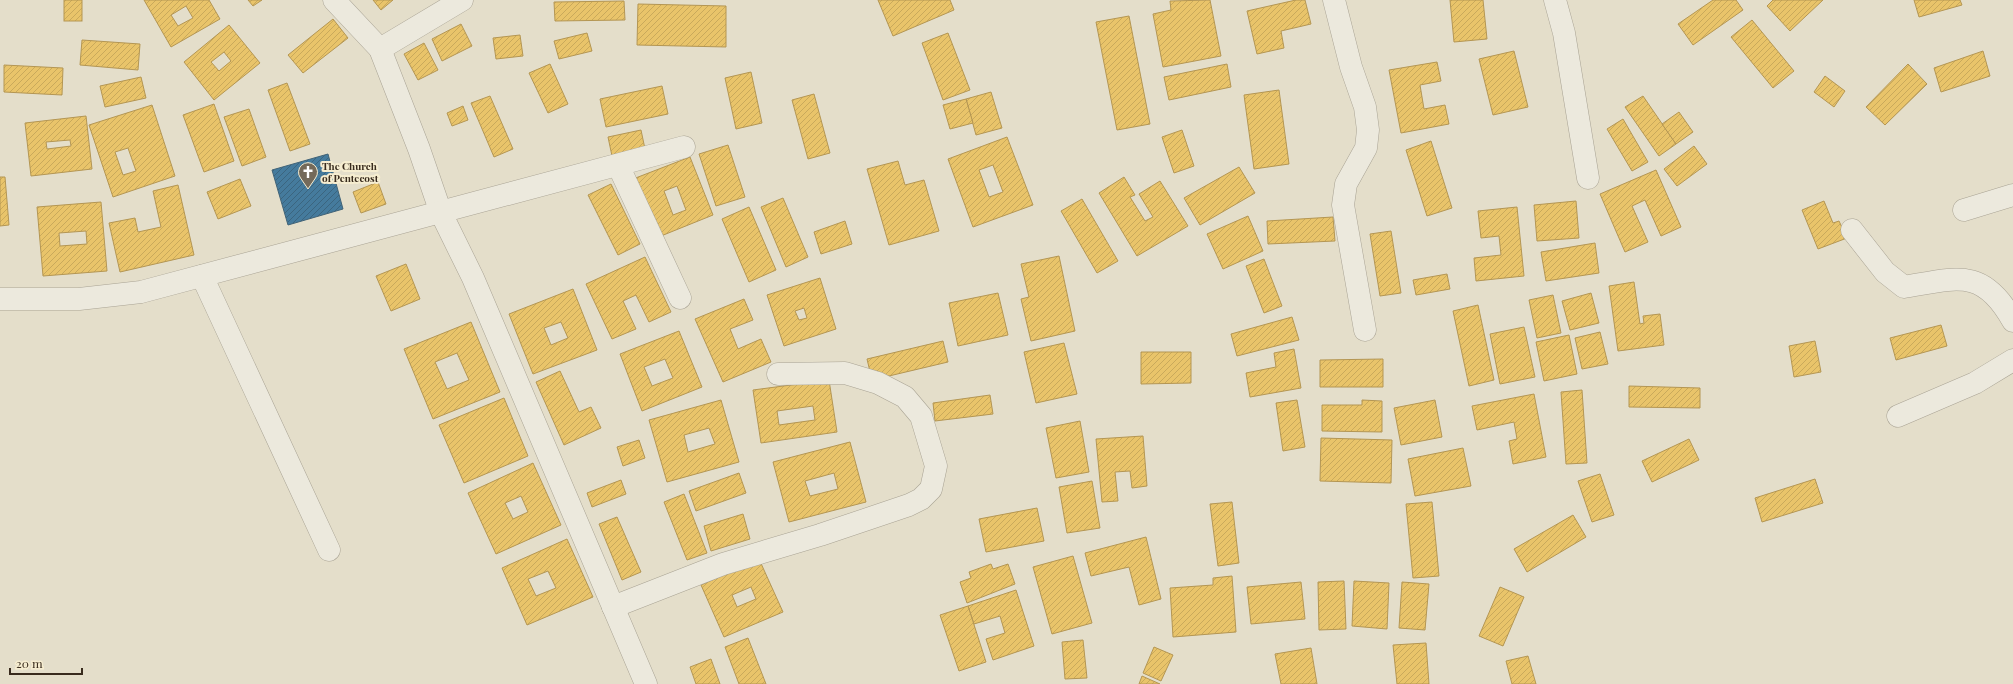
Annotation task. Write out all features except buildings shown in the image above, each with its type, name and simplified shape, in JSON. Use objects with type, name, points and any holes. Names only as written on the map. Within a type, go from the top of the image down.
[{"type":"street","points":[[334,0],[380,49],[419,149],[441,212],[474,278],[646,684]]},
{"type":"street","points":[[380,49],[462,0]]},
{"type":"street","points":[[1334,0],[1352,67],[1365,107],[1368,130],[1366,148],[1346,184],[1343,205],[1365,330]]},
{"type":"street","points":[[1555,0],[1564,33],[1588,178]]},
{"type":"street","points":[[0,299],[79,299],[133,293],[202,276],[684,146]]},
{"type":"street","points":[[618,164],[680,298]]},
{"type":"street","points":[[1964,210],[2013,195]]},
{"type":"street","points":[[1852,230],[1885,272],[1904,287],[1955,278],[1985,285],[2003,302],[2013,321]]},
{"type":"street","points":[[202,276],[329,550]]},
{"type":"street","points":[[1898,416],[1975,383],[2013,360]]},
{"type":"street","points":[[613,606],[723,564],[820,535],[909,505],[921,500],[932,488],[936,466],[921,416],[905,397],[878,383],[845,373],[778,374]]},
{"type":"place","name":"The Church of Pentecost","points":[[308,189]]}]
